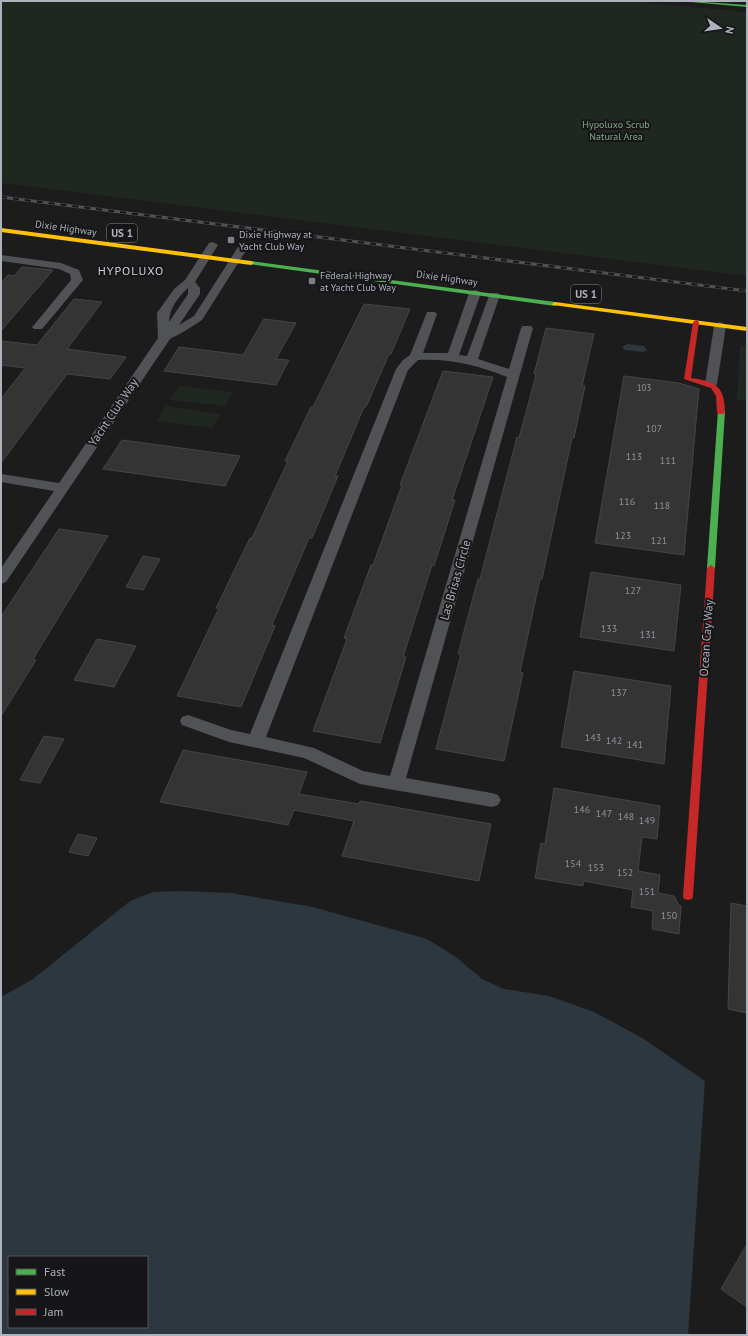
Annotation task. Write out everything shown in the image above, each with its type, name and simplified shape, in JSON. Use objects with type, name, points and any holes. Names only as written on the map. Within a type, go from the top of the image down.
[{"type":"main road","points":[[691,1],[747,6]]},
{"type":"main road","name":"Dixie Highway","points":[[1,230],[747,329]]},
{"type":"main road","points":[[696,322],[687,379],[711,384]]},
{"type":"main road","name":"Ocean Cay Way","points":[[688,896],[722,400],[718,391],[711,384]]},
{"type":"street","points":[[213,245],[189,282],[178,291],[162,313],[164,337],[181,329],[198,318],[243,249]]},
{"type":"street","points":[[1,258],[60,266],[75,272],[77,280],[38,328]]},
{"type":"street","name":"Yacht Club Way","points":[[1,579],[194,294],[194,288],[189,282]]},
{"type":"street","points":[[452,358],[475,293]]},
{"type":"street","points":[[470,361],[494,295]]},
{"type":"street","points":[[173,298],[207,304]]},
{"type":"street","points":[[415,357],[431,314]]},
{"type":"street","points":[[711,384],[720,326]]},
{"type":"street","name":"Las Brisas Circle","points":[[396,784],[527,328]]},
{"type":"street","points":[[256,741],[402,369],[415,357],[428,356],[470,361],[491,366],[514,376]]},
{"type":"street","points":[[1,478],[62,488]]},
{"type":"street","points":[[188,721],[229,736],[308,752],[360,777],[492,800]]},
{"type":"green space","name":"Hypoluxo Scrub Natural Area","points":[[1,1],[624,1],[747,12],[747,276],[1,183]]},
{"type":"green space","points":[[740,345],[747,346],[747,401],[737,400]]},
{"type":"green space","points":[[179,386],[233,392],[225,406],[170,400]]},
{"type":"green space","points":[[166,406],[221,414],[212,428],[157,421]]},
{"type":"shaded area","points":[[627,344],[644,346],[647,350],[643,352],[625,350],[622,347]]},
{"type":"shaded area","points":[[181,891],[231,893],[313,907],[427,939],[456,957],[482,979],[504,989],[549,996],[594,1012],[644,1039],[705,1081],[688,1335],[1,1335],[1,997],[33,979],[130,901],[153,892]]},
{"type":"building","points":[[22,267],[53,270],[1,331],[1,283],[8,275],[14,276]]},
{"type":"building","points":[[74,299],[102,302],[67,349],[126,357],[110,379],[67,374],[1,463],[1,399],[25,368],[1,365],[1,341],[37,345]]},
{"type":"building","points":[[364,304],[410,309],[391,354],[389,354],[366,407],[364,407],[335,476],[338,476],[312,538],[309,538],[272,625],[275,626],[241,707],[177,696],[219,608],[216,608],[250,538],[252,538],[288,461],[285,461]]},
{"type":"building","points":[[264,319],[296,323],[276,359],[289,360],[276,385],[164,371],[179,347],[243,355]]},
{"type":"building","points":[[546,328],[594,334],[582,386],[585,386],[574,438],[572,438],[542,579],[540,579],[520,672],[523,673],[504,761],[436,749],[461,654],[458,654],[478,579],[480,579],[517,437],[519,438],[536,375],[534,374]]},
{"type":"building","points":[[443,371],[493,377],[452,500],[455,500],[434,566],[432,565],[403,657],[406,657],[380,743],[313,731],[347,639],[344,638],[371,565],[373,565],[402,485],[400,485]]},
{"type":"building","points":[[624,376],[679,383],[699,389],[684,555],[595,543]]},
{"type":"building","points":[[122,440],[240,456],[225,486],[103,469]]},
{"type":"building","points":[[59,529],[108,536],[33,659],[36,660],[1,716],[1,617]]},
{"type":"building","points":[[143,556],[160,559],[143,590],[126,587]]},
{"type":"building","points":[[591,572],[681,585],[674,651],[580,637]]},
{"type":"building","points":[[97,639],[136,646],[114,687],[74,680]]},
{"type":"building","points":[[574,671],[671,686],[664,764],[561,747]]},
{"type":"building","points":[[44,736],[64,739],[40,783],[20,780]]},
{"type":"building","points":[[183,750],[307,772],[299,794],[359,804],[360,801],[491,824],[479,881],[342,856],[354,821],[294,810],[288,825],[160,802]]},
{"type":"building","points":[[554,788],[660,806],[657,839],[642,837],[638,871],[660,875],[658,893],[674,896],[678,904],[681,906],[679,934],[652,929],[653,911],[631,907],[633,890],[584,881],[583,886],[535,878],[541,843],[545,844]]},
{"type":"building","points":[[78,834],[97,838],[88,856],[69,852]]},
{"type":"building","points":[[731,903],[747,906],[747,1013],[728,1009]]},
{"type":"building","points":[[747,1244],[747,1307],[721,1289]]},
{"type":"railway","points":[[1,197],[747,291]]},
{"type":"traffic: fast","points":[[691,1],[747,6]]},
{"type":"traffic: fast","points":[[251,263],[555,304]]},
{"type":"traffic: fast","points":[[711,568],[721,412]]},
{"type":"traffic: slow","points":[[1,230],[251,263]]},
{"type":"traffic: slow","points":[[555,304],[747,329]]},
{"type":"traffic: jam","points":[[696,322],[687,379],[703,382],[714,387],[720,396],[721,412]]},
{"type":"traffic: jam","points":[[688,896],[711,568]]},
{"type":"place","name":"Dixie Highway at Yacht Club Way","points":[[231,240]]},
{"type":"place","name":"Federal Highway at Yacht Club Way","points":[[312,281]]},
{"type":"district","name":"HYPOLUXO","points":[[131,270]]}]
